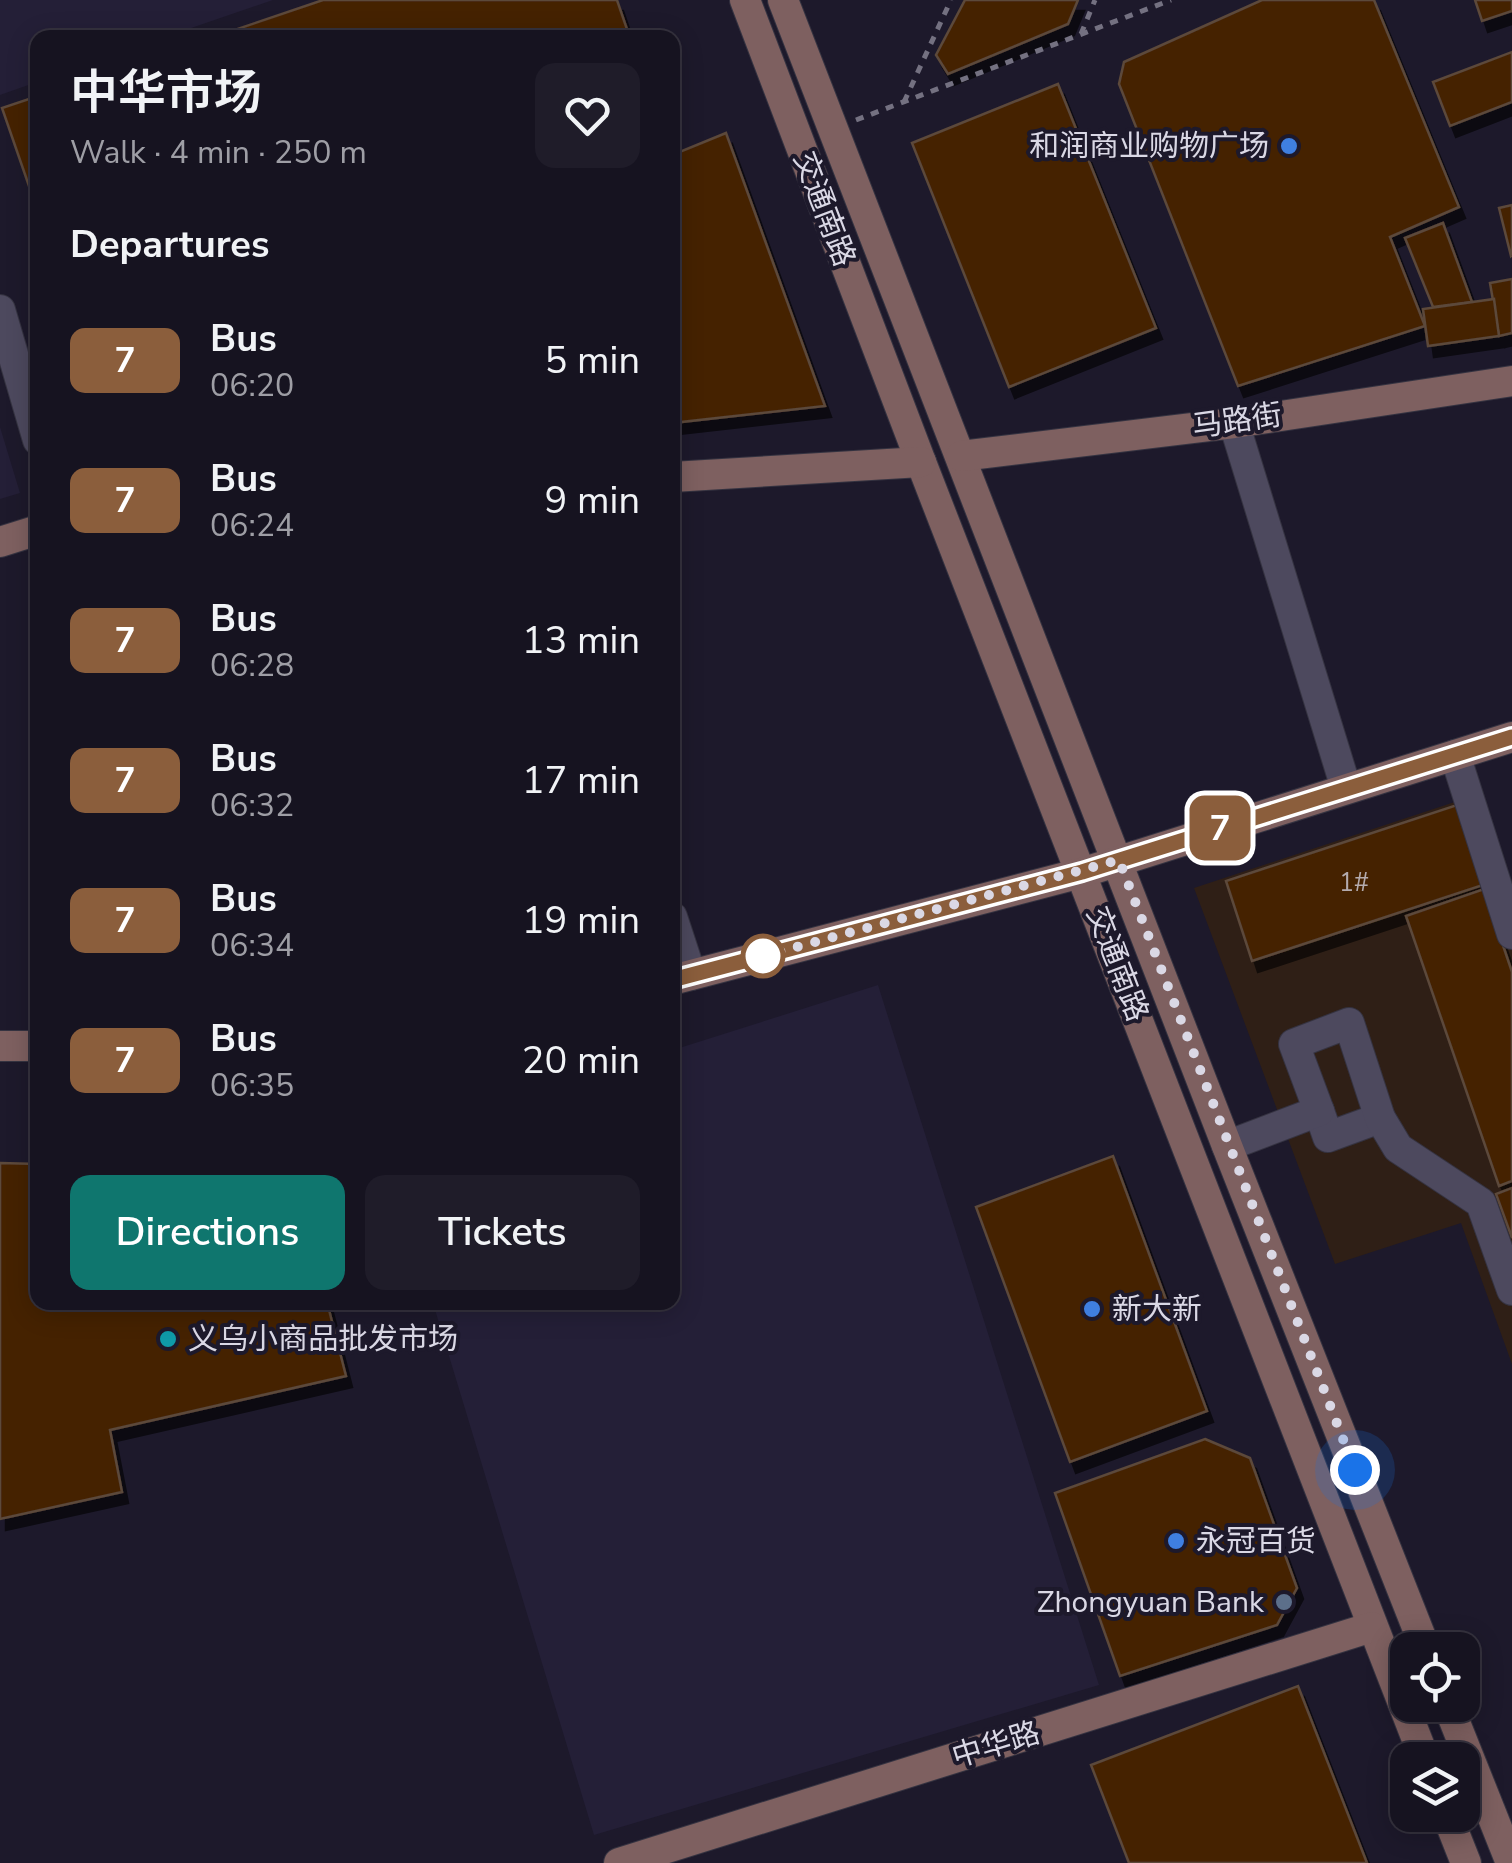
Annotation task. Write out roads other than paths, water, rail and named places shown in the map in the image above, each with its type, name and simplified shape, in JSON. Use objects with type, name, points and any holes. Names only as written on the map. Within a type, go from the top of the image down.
[{"type":"main road","name":"交通南路","points":[[745,0],[920,462],[1418,1742]]},
{"type":"main road","name":"交通南路","points":[[784,0],[1419,1632]]},
{"type":"main road","name":"马路街","points":[[962,456],[1234,422],[1512,381]]},
{"type":"main road","points":[[680,477],[920,462]]},
{"type":"main road","points":[[0,542],[30,533]]},
{"type":"main road","points":[[682,978],[1082,872],[1512,737]]},
{"type":"main road","points":[[0,1046],[30,1046]]},
{"type":"main road","name":"中华路","points":[[619,1863],[1372,1627]]},
{"type":"main road","points":[[1455,1722],[1510,1863]]},
{"type":"main road","points":[[1454,1832],[1466,1863]]},
{"type":"street","points":[[0,310],[30,413]]},
{"type":"street","points":[[1234,422],[1346,788]]},
{"type":"street","points":[[1455,755],[1512,934]]},
{"type":"street","points":[[1380,1118],[1328,1137],[1294,1044],[1349,1024],[1380,1118],[1398,1148],[1480,1203],[1512,1290]]},
{"type":"street","points":[[1227,1146],[1319,1112]]},
{"type":"place","name":"和润商业购物广场","points":[[1289,146]]},
{"type":"place","name":"新大新","points":[[1092,1309]]},
{"type":"place","name":"义乌小商品批发市场","points":[[168,1339]]},
{"type":"place","name":"永冠百货","points":[[1176,1541]]},
{"type":"place","name":"Zhongyuan Bank","points":[[1284,1602]]}]
